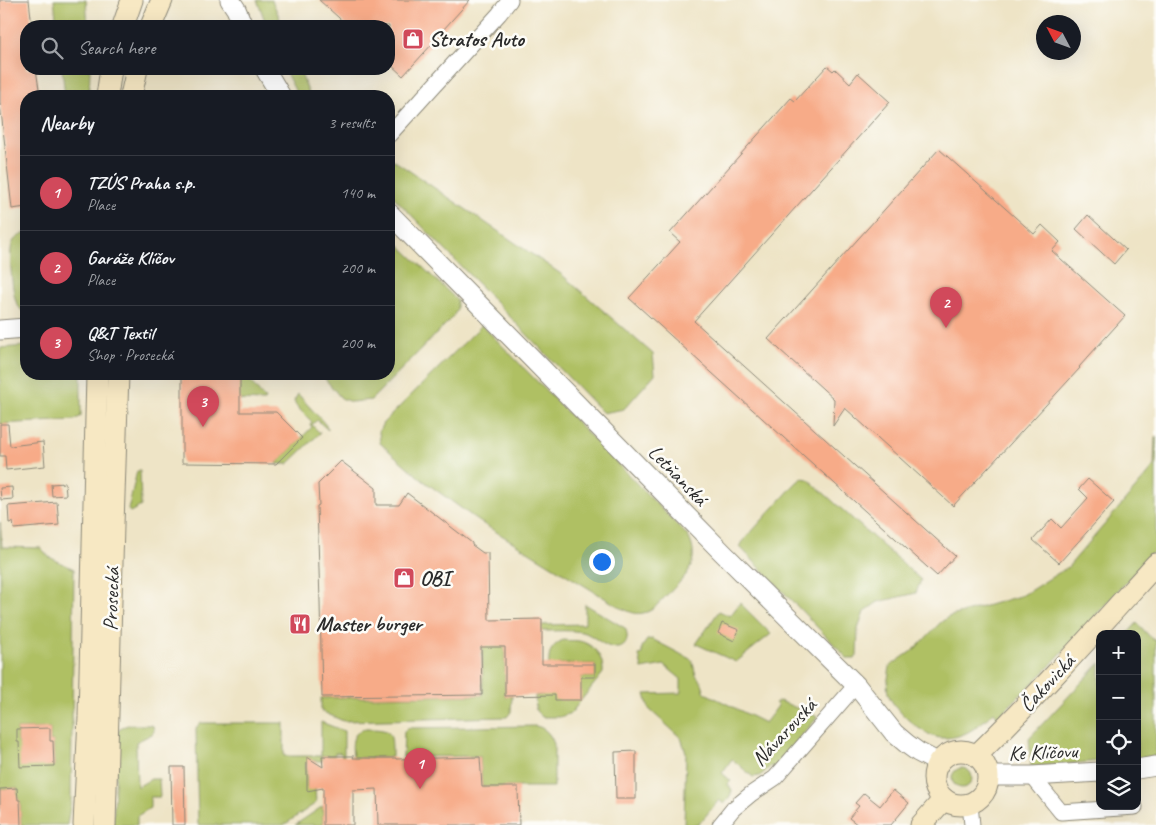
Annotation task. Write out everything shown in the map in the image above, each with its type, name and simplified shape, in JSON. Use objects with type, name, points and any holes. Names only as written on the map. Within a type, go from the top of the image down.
[{"type":"main road","points":[[125,20],[132,0]]},
{"type":"main road","points":[[153,20],[162,0]]},
{"type":"main road","points":[[108,90],[110,75]]},
{"type":"main road","points":[[132,90],[136,75]]},
{"type":"main road","name":"Prosecká","points":[[84,825],[89,717],[97,380]]},
{"type":"main road","name":"Prosecká","points":[[105,825],[118,380]]},
{"type":"main road","name":"Čakovická","points":[[977,755],[1003,731],[1156,564]]},
{"type":"main road","points":[[961,751],[977,755],[987,768],[988,785],[984,793],[970,804],[953,804],[939,794],[936,786],[934,778],[939,762],[952,752],[961,751]]},
{"type":"main road","points":[[921,825],[944,798]]},
{"type":"street","points":[[230,0],[241,20]]},
{"type":"street","points":[[245,0],[253,20]]},
{"type":"street","points":[[395,128],[510,0]]},
{"type":"street","points":[[269,75],[277,90]]},
{"type":"street","name":"Letňanská","points":[[395,219],[723,553],[856,685],[894,733],[918,752],[939,762]]},
{"type":"street","points":[[0,330],[20,328]]},
{"type":"street","name":"Návarovská","points":[[720,825],[733,808],[775,778],[856,685]]},
{"type":"street","points":[[1141,768],[1156,766]]},
{"type":"street","name":"Ke Klíčovu","points":[[988,776],[1032,776],[1096,772]]},
{"type":"street","points":[[1032,776],[1061,812],[1096,810]]},
{"type":"street","points":[[970,804],[972,825]]},
{"type":"green space","points":[[54,0],[86,0],[88,20],[56,20]]},
{"type":"green space","points":[[257,0],[272,0],[280,20],[265,20]]},
{"type":"green space","points":[[63,75],[90,75],[89,90],[64,90]]},
{"type":"green space","points":[[287,75],[301,75],[308,90],[295,90]]},
{"type":"green space","points":[[395,161],[561,274],[653,354],[655,374],[624,409],[603,413],[395,198]]},
{"type":"green space","points":[[19,236],[20,308],[15,300],[11,269],[13,242]]},
{"type":"green space","points":[[395,241],[457,300],[457,310],[452,318],[395,376]]},
{"type":"green space","points":[[482,325],[688,536],[693,555],[689,570],[678,584],[649,611],[637,613],[621,608],[480,522],[421,479],[380,443],[379,431],[383,423]]},
{"type":"green space","points":[[20,346],[20,380],[81,380],[81,416],[75,420],[0,424],[0,348]]},
{"type":"green space","points":[[240,380],[249,380],[265,399],[264,401],[239,400]]},
{"type":"green space","points":[[326,380],[391,380],[371,400],[351,402],[341,398]]},
{"type":"green space","points":[[298,394],[325,424],[328,430],[317,420],[312,425],[320,433],[288,464],[277,464],[312,427],[310,425],[312,422],[296,406],[294,401]]},
{"type":"green space","points":[[1156,437],[1156,549],[1046,670],[998,717],[994,712],[977,726],[958,736],[943,738],[928,734],[903,715],[888,693],[887,683],[890,666],[916,648],[948,617],[1023,595],[1068,567],[1154,467]]},
{"type":"green space","points":[[137,471],[140,471],[141,506],[130,512],[128,510]]},
{"type":"green space","points":[[802,478],[808,479],[921,580],[916,593],[878,602],[864,612],[858,629],[857,655],[855,659],[848,659],[740,547],[743,541]]},
{"type":"green space","points":[[0,522],[2,547],[41,548],[49,557],[74,569],[71,801],[67,825],[21,825],[20,801],[18,800],[17,788],[0,789]],"holes":[[[50,728],[50,741],[53,741],[54,766],[17,742],[17,729]]]},
{"type":"green space","points":[[740,603],[771,634],[736,662],[696,644],[719,611],[730,616]]},
{"type":"green space","points":[[585,604],[625,628],[627,641],[623,646],[617,648],[603,644],[591,636],[578,631],[490,632],[491,647],[505,647],[505,696],[512,696],[511,712],[507,717],[343,721],[321,711],[321,698],[483,695],[482,637],[495,626],[585,624]]},
{"type":"green space","points":[[1137,623],[1156,641],[1156,756],[1141,758],[1141,630],[1131,630]]},
{"type":"green space","points":[[652,639],[692,660],[696,675],[702,683],[705,693],[765,723],[778,706],[775,703],[780,701],[818,717],[774,768],[771,766],[760,776],[753,777],[732,759],[722,773],[731,781],[728,784],[732,790],[730,797],[724,804],[719,800],[698,825],[684,825],[686,752],[681,738],[649,709],[645,694],[681,693],[681,679],[664,665],[642,669],[639,655],[642,654],[642,647],[647,640]]},
{"type":"green space","points":[[563,640],[579,641],[589,645],[600,657],[603,673],[571,713],[560,717],[542,717],[536,711],[535,696],[543,695],[543,676],[549,676],[551,650]],"holes":[[[558,664],[595,664],[595,677],[558,677]]]},
{"type":"green space","points":[[1096,667],[1096,761],[1031,767],[1029,738]]},
{"type":"green space","points":[[321,722],[344,731],[344,756],[341,753],[335,753],[335,755],[322,756],[322,761],[310,760],[306,763],[307,787],[308,789],[315,788],[316,803],[284,825],[198,825],[196,728],[200,723],[284,723],[284,756],[321,756]]},
{"type":"green space","points":[[128,725],[153,726],[154,731],[152,734],[136,742],[137,787],[151,779],[159,779],[160,797],[150,797],[150,808],[137,816],[137,825],[113,825],[118,731]]},
{"type":"green space","points":[[535,726],[547,732],[554,744],[554,787],[482,787],[480,756],[403,757],[404,731],[407,728]]},
{"type":"green space","points":[[364,729],[385,731],[391,736],[392,757],[353,758],[352,744],[354,737],[359,731]]},
{"type":"green space","points":[[958,768],[966,768],[972,774],[972,782],[966,788],[958,788],[952,782],[952,774]]},
{"type":"green space","points":[[323,806],[323,825],[295,825]]},
{"type":"building","points":[[0,0],[29,0],[31,20],[20,20],[20,75],[37,75],[39,90],[20,90],[20,208],[12,209],[0,102]]},
{"type":"building","name":"Stratos Auto","points":[[319,0],[470,0],[403,76],[395,69],[395,20],[341,20]]},
{"type":"building","points":[[827,66],[833,71],[835,69],[850,83],[858,73],[890,102],[694,321],[955,556],[937,576],[629,298],[680,242],[670,233],[791,98],[795,101]]},
{"type":"building","points":[[939,149],[1034,234],[1042,225],[1060,242],[1052,251],[1125,316],[1080,368],[953,506],[845,408],[833,426],[834,399],[768,339]]},
{"type":"building","points":[[1088,215],[1126,250],[1114,264],[1076,229]]},
{"type":"building","points":[[182,380],[240,380],[240,412],[276,412],[302,438],[276,464],[182,463]]},
{"type":"building","points":[[0,424],[8,424],[10,446],[43,442],[45,466],[6,470],[5,456],[0,456]]},
{"type":"building","name":"OBI","points":[[341,461],[376,488],[376,505],[399,505],[407,493],[472,543],[472,545],[483,553],[488,553],[489,620],[542,619],[542,664],[595,664],[595,677],[581,677],[581,700],[555,700],[555,695],[505,696],[505,647],[481,647],[482,695],[322,697],[318,484]]},
{"type":"building","points":[[1088,479],[1114,502],[1059,563],[1033,540],[1052,519],[1061,528],[1088,498],[1079,489]]},
{"type":"building","points":[[65,483],[66,495],[52,496],[51,484]]},
{"type":"building","points":[[12,487],[13,499],[1,500],[0,488]]},
{"type":"building","points":[[57,502],[59,525],[14,529],[13,522],[9,523],[8,506]]},
{"type":"building","points":[[722,623],[739,630],[734,641],[718,633]]},
{"type":"building","points":[[50,728],[50,741],[53,741],[54,766],[20,767],[17,729]]},
{"type":"building","points":[[636,751],[636,799],[616,799],[615,752]]},
{"type":"building","points":[[322,756],[396,759],[480,757],[482,787],[518,787],[519,825],[378,825],[377,789],[353,790],[353,825],[323,825],[323,788],[307,791],[307,757],[323,767]]},
{"type":"building","points":[[171,767],[184,767],[185,825],[172,825]]},
{"type":"building","points":[[17,788],[18,800],[20,800],[21,825],[0,825],[0,789]]},
{"type":"building","points":[[893,790],[909,803],[891,825],[858,825],[849,818],[859,806],[855,803],[864,793],[880,806]]},
{"type":"place","name":"Stratos Auto","points":[[413,39]]},
{"type":"place","name":"Garáže Klíčov","points":[[946,328]]},
{"type":"place","name":"Q&T Textil","points":[[203,427]]},
{"type":"place","name":"OBI","points":[[404,578]]},
{"type":"place","name":"Master burger","points":[[300,624]]},
{"type":"place","name":"TZÚS Praha s.p.","points":[[420,789]]}]
